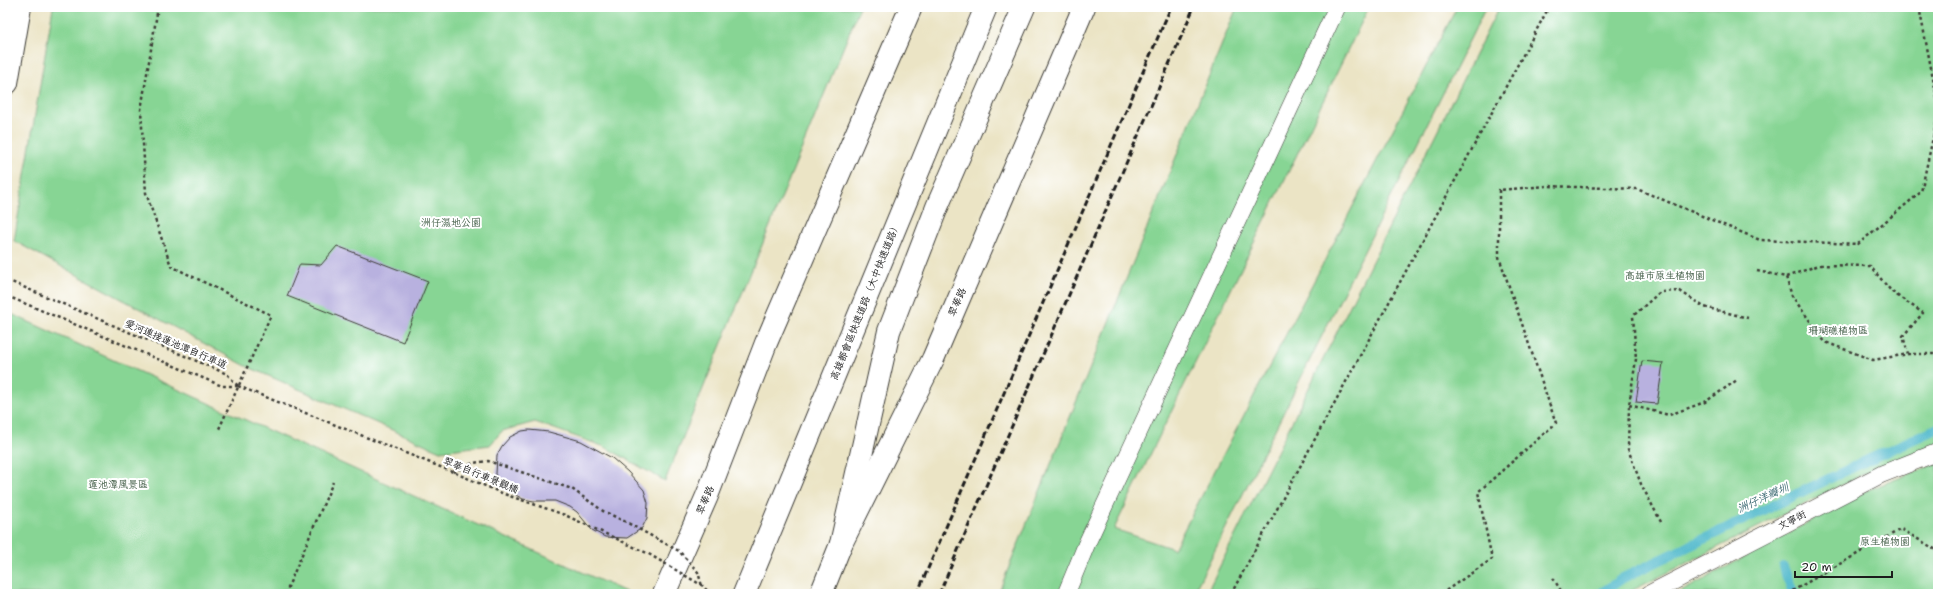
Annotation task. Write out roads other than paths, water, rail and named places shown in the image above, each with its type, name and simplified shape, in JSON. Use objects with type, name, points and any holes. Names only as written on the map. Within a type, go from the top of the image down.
[{"type":"main road","points":[[7,83],[20,7]]},
{"type":"main road","name":"翠華路","points":[[664,594],[707,496],[766,343],[911,7]]},
{"type":"main road","name":"高雄都會區快速道路（大中快速道路）","points":[[746,588],[986,7]]},
{"type":"main road","points":[[841,544],[889,331],[937,207],[1024,7]]},
{"type":"main road","name":"翠華路","points":[[821,594],[841,544],[933,359],[1084,7]]},
{"type":"lane","points":[[1066,594],[1087,542],[1336,7]]},
{"type":"lane","name":"文寧街","points":[[1649,594],[1882,474],[1938,452]]},
{"type":"waterway","name":"洲仔洋瓣圳","points":[[1600,594],[1623,578],[1870,459],[1938,428]]},
{"type":"waterway","points":[[1783,567],[1794,594]]},
{"type":"railway","points":[[917,594],[1171,7]]},
{"type":"railway","points":[[939,594],[1194,7]]},
{"type":"park label","name":"洲仔濕地公園","points":[[451,222]]},
{"type":"park label","name":"高雄市原生植物園","points":[[1665,275]]},
{"type":"park label","name":"珊瑚礁植物區","points":[[1838,330]]},
{"type":"park label","name":"蓮池潭風景區","points":[[118,484]]},
{"type":"park label","name":"原生植物園","points":[[1885,541]]}]
